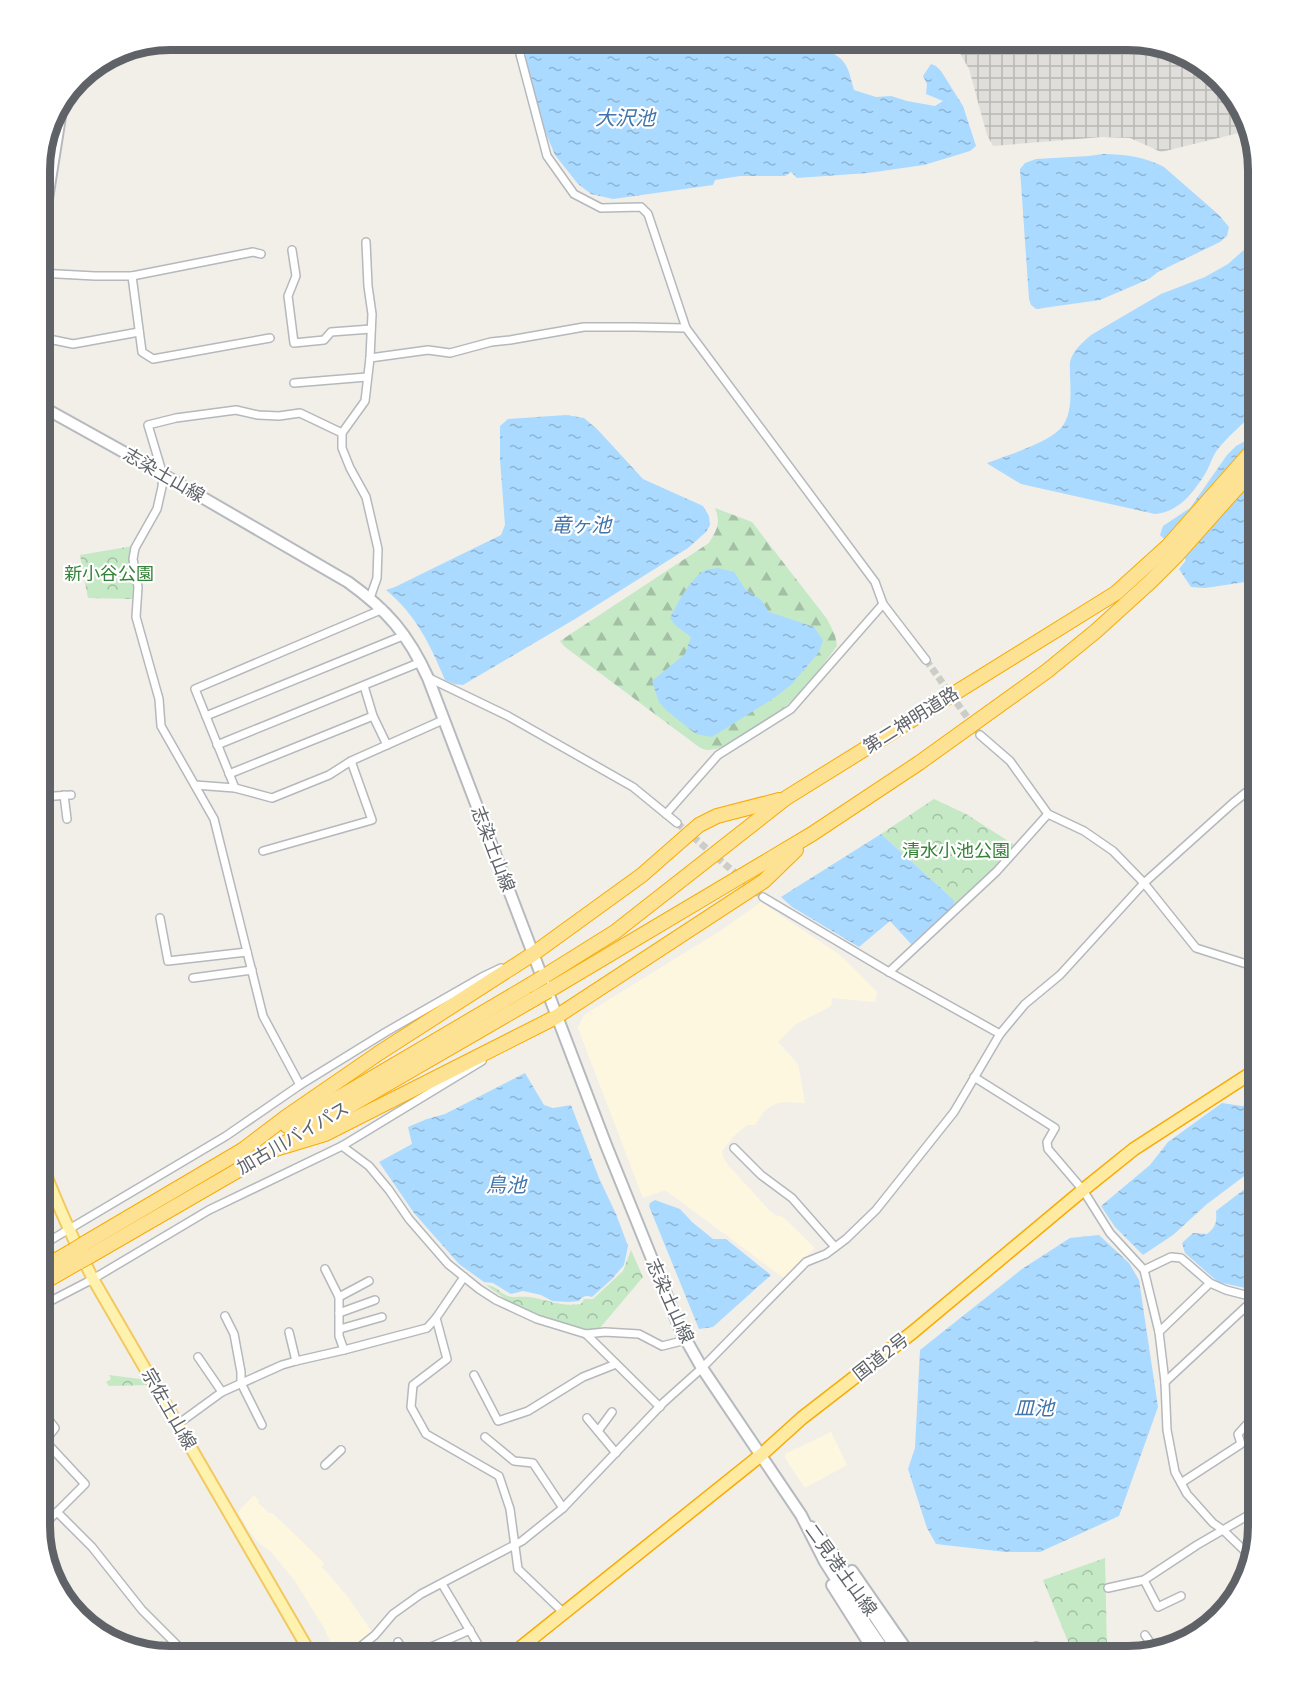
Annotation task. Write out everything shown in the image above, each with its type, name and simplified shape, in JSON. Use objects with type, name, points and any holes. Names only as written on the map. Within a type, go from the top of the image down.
[{"type":"highway","name":"第二神明道路","points":[[551,981],[786,798],[1098,605],[1173,551],[1249,456]]},
{"type":"highway","name":"第二神明道路","points":[[551,981],[812,834],[919,763],[1047,671],[1096,632],[1249,473]]},
{"type":"highway","points":[[240,1152],[286,1117],[379,1053],[533,954],[642,875],[699,825],[717,816],[786,798]]},
{"type":"highway","points":[[272,1150],[324,1134],[556,1017],[764,881],[812,834]]},
{"type":"highway","name":"加古川バイパス","points":[[50,1266],[81,1253],[272,1150],[551,981]]},
{"type":"highway","name":"加古川バイパス","points":[[50,1277],[81,1253],[240,1152],[532,992]]},
{"type":"highway","name":"国道2号","points":[[523,1646],[761,1455],[802,1418],[913,1332],[1134,1149],[1249,1074]]},
{"type":"main road","points":[[50,180],[59,124]]},
{"type":"main road","name":"志染土山線","points":[[50,411],[348,582],[383,609],[405,635],[428,678],[556,1017],[686,1340],[702,1368],[761,1455]]},
{"type":"main road","name":"宗佐土山線","points":[[50,1186],[93,1279],[306,1646]]},
{"type":"main road","name":"二見港土山線","points":[[761,1455],[801,1515],[825,1562],[881,1646]]},
{"type":"main road","name":"二見港土山線","points":[[801,1515],[827,1545],[894,1646]]},
{"type":"main road","points":[[827,1545],[855,1575],[904,1646]]},
{"type":"main road","points":[[825,1562],[833,1588],[870,1646]]},
{"type":"street","points":[[519,50],[547,156],[574,194],[601,208],[641,207],[648,214],[686,328],[875,582],[883,604],[926,660]]},
{"type":"street","points":[[366,242],[372,314],[365,401],[342,433],[342,448],[366,497],[378,549],[376,578],[370,598]]},
{"type":"street","points":[[292,250],[296,276],[288,296],[294,343],[324,340],[330,332],[371,329]]},
{"type":"street","points":[[50,274],[132,276],[253,252],[261,254]]},
{"type":"street","points":[[132,276],[142,352],[153,359],[270,338]]},
{"type":"street","points":[[370,358],[428,350],[450,353],[491,342],[584,327],[686,328]]},
{"type":"street","points":[[50,339],[73,344],[139,332]]},
{"type":"street","points":[[294,383],[367,377]]},
{"type":"street","points":[[300,1085],[263,1016],[214,819],[161,726],[159,699],[136,617],[138,587],[133,559],[135,548],[157,509],[162,487],[163,475],[148,425],[176,418],[236,410],[279,416],[300,413],[342,433]]},
{"type":"street","points":[[666,814],[718,755],[790,709],[883,604]]},
{"type":"street","points":[[234,788],[195,689],[383,609]]},
{"type":"street","points":[[206,716],[405,635]]},
{"type":"street","points":[[217,745],[421,662]]},
{"type":"street","points":[[428,678],[508,716],[633,787],[677,823]]},
{"type":"street","points":[[364,686],[373,716],[387,745]]},
{"type":"street","points":[[229,774],[373,716]]},
{"type":"street","points":[[195,785],[234,788],[272,798],[329,775],[351,761],[443,720]]},
{"type":"street","points":[[980,735],[1010,761],[1048,814],[1084,831],[1113,851],[1144,882],[1196,948],[1249,965]]},
{"type":"street","points":[[263,851],[372,820],[351,761]]},
{"type":"street","points":[[361,1646],[375,1635],[393,1614],[421,1594],[522,1541],[563,1508],[660,1407],[702,1368],[806,1262],[826,1254],[876,1210],[954,1112],[1000,1034],[1024,1004],[1060,975],[1144,882],[1249,790]]},
{"type":"street","points":[[50,796],[67,795],[67,819]]},
{"type":"street","points":[[889,972],[997,871],[1048,814]]},
{"type":"street","points":[[763,897],[889,972],[1000,1034]]},
{"type":"street","points":[[160,918],[168,961],[247,952]]},
{"type":"street","points":[[50,1241],[226,1136],[300,1085],[386,1032],[482,977],[533,954]]},
{"type":"street","points":[[193,978],[252,970]]},
{"type":"street","points":[[50,1301],[93,1279],[209,1210],[342,1146],[556,1017]]},
{"type":"street","points":[[974,1077],[1055,1128],[1047,1142],[1048,1149],[1083,1190],[1110,1233],[1144,1270],[1160,1332],[1167,1430],[1175,1472],[1187,1494],[1213,1523],[1245,1551]]},
{"type":"street","points":[[342,1146],[369,1166],[409,1219],[448,1264],[496,1299],[537,1319],[586,1334],[605,1332],[639,1334],[662,1346],[686,1340]]},
{"type":"street","points":[[734,1148],[761,1175],[792,1198],[835,1247]]},
{"type":"street","points":[[1144,1270],[1171,1257],[1181,1258],[1210,1283],[1249,1296]]},
{"type":"street","points":[[325,1269],[339,1297],[339,1336],[344,1350]]},
{"type":"street","points":[[178,1424],[222,1392],[296,1360],[427,1328],[464,1277]]},
{"type":"street","points":[[339,1297],[369,1281]]},
{"type":"street","points":[[1160,1332],[1210,1283]]},
{"type":"street","points":[[339,1313],[375,1300]]},
{"type":"street","points":[[1165,1382],[1249,1304]]},
{"type":"street","points":[[225,1316],[234,1334],[241,1383],[262,1425]]},
{"type":"street","points":[[340,1329],[382,1317]]},
{"type":"street","points":[[436,1317],[447,1359],[413,1385],[411,1407],[426,1434],[499,1476],[510,1509],[518,1569],[564,1613]]},
{"type":"street","points":[[289,1332],[296,1360]]},
{"type":"street","points":[[586,1334],[660,1407]]},
{"type":"street","points":[[198,1357],[222,1392]]},
{"type":"street","points":[[474,1375],[498,1421],[528,1411],[583,1377],[616,1365]]},
{"type":"street","points":[[598,1431],[612,1412]]},
{"type":"street","points":[[587,1418],[615,1453]]},
{"type":"street","points":[[50,1422],[55,1428],[50,1434]]},
{"type":"street","points":[[1181,1483],[1241,1444],[1238,1434],[1249,1422]]},
{"type":"street","points":[[485,1437],[514,1461],[532,1463],[563,1508]]},
{"type":"street","points":[[50,1446],[85,1484],[50,1519]]},
{"type":"street","points":[[325,1465],[341,1450]]},
{"type":"street","points":[[57,1512],[92,1547],[142,1610],[178,1646]]},
{"type":"street","points":[[1108,1588],[1144,1581],[1249,1515]]},
{"type":"street","points":[[1144,1581],[1158,1607],[1181,1596]]},
{"type":"street","points":[[442,1584],[479,1646]]},
{"type":"street","points":[[432,1646],[470,1630]]},
{"type":"street","points":[[1145,1635],[1150,1643]]},
{"type":"street","points":[[398,1642],[401,1646]]},
{"type":"shaded area","points":[[958,50],[1136,50],[1152,52],[1182,62],[1208,79],[1228,103],[1242,132],[1161,152],[1130,138],[1102,137],[993,146],[987,135],[969,69]]},
{"type":"shaded area","points":[[761,902],[840,955],[877,992],[875,1002],[832,998],[831,1006],[795,1025],[778,1042],[798,1064],[805,1103],[775,1104],[765,1110],[755,1125],[747,1125],[734,1136],[722,1151],[728,1165],[769,1210],[783,1217],[815,1248],[784,1278],[665,1190],[643,1198],[578,1028],[584,1015],[720,931]]},
{"type":"shaded area","points":[[831,1432],[847,1465],[805,1488],[785,1458],[785,1454]]},
{"type":"shaded area","points":[[254,1495],[258,1503],[272,1513],[321,1560],[324,1564],[322,1567],[348,1597],[372,1632],[354,1646],[342,1646],[339,1642],[332,1646],[324,1628],[295,1581],[271,1552],[249,1531],[238,1512]]},
{"type":"green space","points":[[715,508],[752,522],[827,619],[835,635],[837,646],[807,686],[778,712],[741,738],[717,749],[708,750],[699,747],[560,641],[709,543],[717,526],[718,518]]},
{"type":"green space","name":"新小谷公園","points":[[133,546],[134,599],[88,598],[80,555]]},
{"type":"green space","name":"清水小池公園","points":[[934,799],[966,814],[1016,846],[955,906],[952,904],[955,901],[881,834]]},
{"type":"green space","points":[[631,1250],[643,1277],[599,1329],[587,1332],[538,1317],[515,1306],[486,1285],[510,1297],[581,1304],[584,1299],[593,1299],[623,1271]]},
{"type":"green space","points":[[109,1375],[148,1380],[151,1385],[109,1386],[106,1382],[111,1379]]},
{"type":"green space","points":[[1105,1558],[1107,1646],[1069,1644],[1043,1580]]},
{"type":"water","name":"大沢池","points":[[525,50],[828,50],[846,65],[854,90],[876,97],[891,96],[935,106],[943,101],[926,94],[927,84],[923,76],[931,64],[941,71],[963,106],[976,146],[970,151],[924,165],[868,173],[797,178],[791,172],[785,176],[740,176],[715,180],[713,185],[613,199],[591,194],[578,184],[555,155],[540,119]]},
{"type":"water","points":[[1103,154],[1135,157],[1164,167],[1219,215],[1229,227],[1227,236],[1220,242],[1158,272],[1149,279],[1100,300],[1036,309],[1031,305],[1029,299],[1020,169],[1025,163],[1036,159]]},
{"type":"water","points":[[1245,249],[1249,249],[1249,417],[1218,449],[1200,481],[1178,505],[1171,510],[1155,514],[1021,484],[987,463],[1030,447],[1060,429],[1068,415],[1071,358],[1078,347],[1091,335],[1161,294],[1205,277],[1228,264]]},
{"type":"water","name":"竜ヶ池","points":[[566,415],[584,418],[643,479],[703,506],[709,516],[710,525],[706,532],[688,548],[575,619],[463,685],[454,684],[445,680],[428,642],[414,620],[386,590],[501,535],[505,525],[500,426],[508,419]]},
{"type":"water","points":[[1249,439],[1249,581],[1205,588],[1191,587],[1179,569],[1186,560],[1160,535],[1163,526],[1190,508],[1227,455],[1236,446]]},
{"type":"water","points":[[718,568],[734,572],[745,589],[761,600],[769,612],[814,627],[823,640],[819,652],[792,684],[712,737],[696,734],[666,710],[659,702],[652,681],[685,654],[691,637],[676,626],[670,618],[680,599],[705,570]]},
{"type":"water","points":[[881,834],[955,901],[953,904],[955,906],[911,944],[890,921],[859,947],[792,907],[781,897]]},
{"type":"water","name":"鳥池","points":[[525,1073],[544,1105],[553,1108],[571,1105],[628,1246],[624,1265],[612,1279],[592,1297],[585,1296],[579,1301],[552,1301],[541,1295],[523,1291],[511,1294],[493,1283],[484,1282],[459,1264],[414,1213],[379,1162],[412,1144],[408,1127],[445,1114]]},
{"type":"water","points":[[1222,1103],[1249,1105],[1249,1172],[1207,1204],[1173,1235],[1143,1255],[1115,1227],[1101,1206],[1150,1165],[1168,1142]]},
{"type":"water","points":[[1249,1186],[1249,1289],[1218,1282],[1185,1253],[1182,1243],[1193,1233],[1207,1234],[1215,1224],[1216,1211]]},
{"type":"water","points":[[655,1200],[680,1209],[713,1239],[726,1239],[771,1275],[713,1327],[699,1329],[649,1206]]},
{"type":"water","name":"皿池","points":[[1099,1235],[1129,1263],[1139,1280],[1158,1407],[1119,1516],[1040,1552],[1006,1552],[936,1544],[927,1528],[908,1469],[915,1448],[920,1350],[1022,1269],[1070,1238]]},
{"type":"tunnel","points":[[926,660],[980,735]]},
{"type":"tunnel","points":[[677,823],[763,897]]}]
